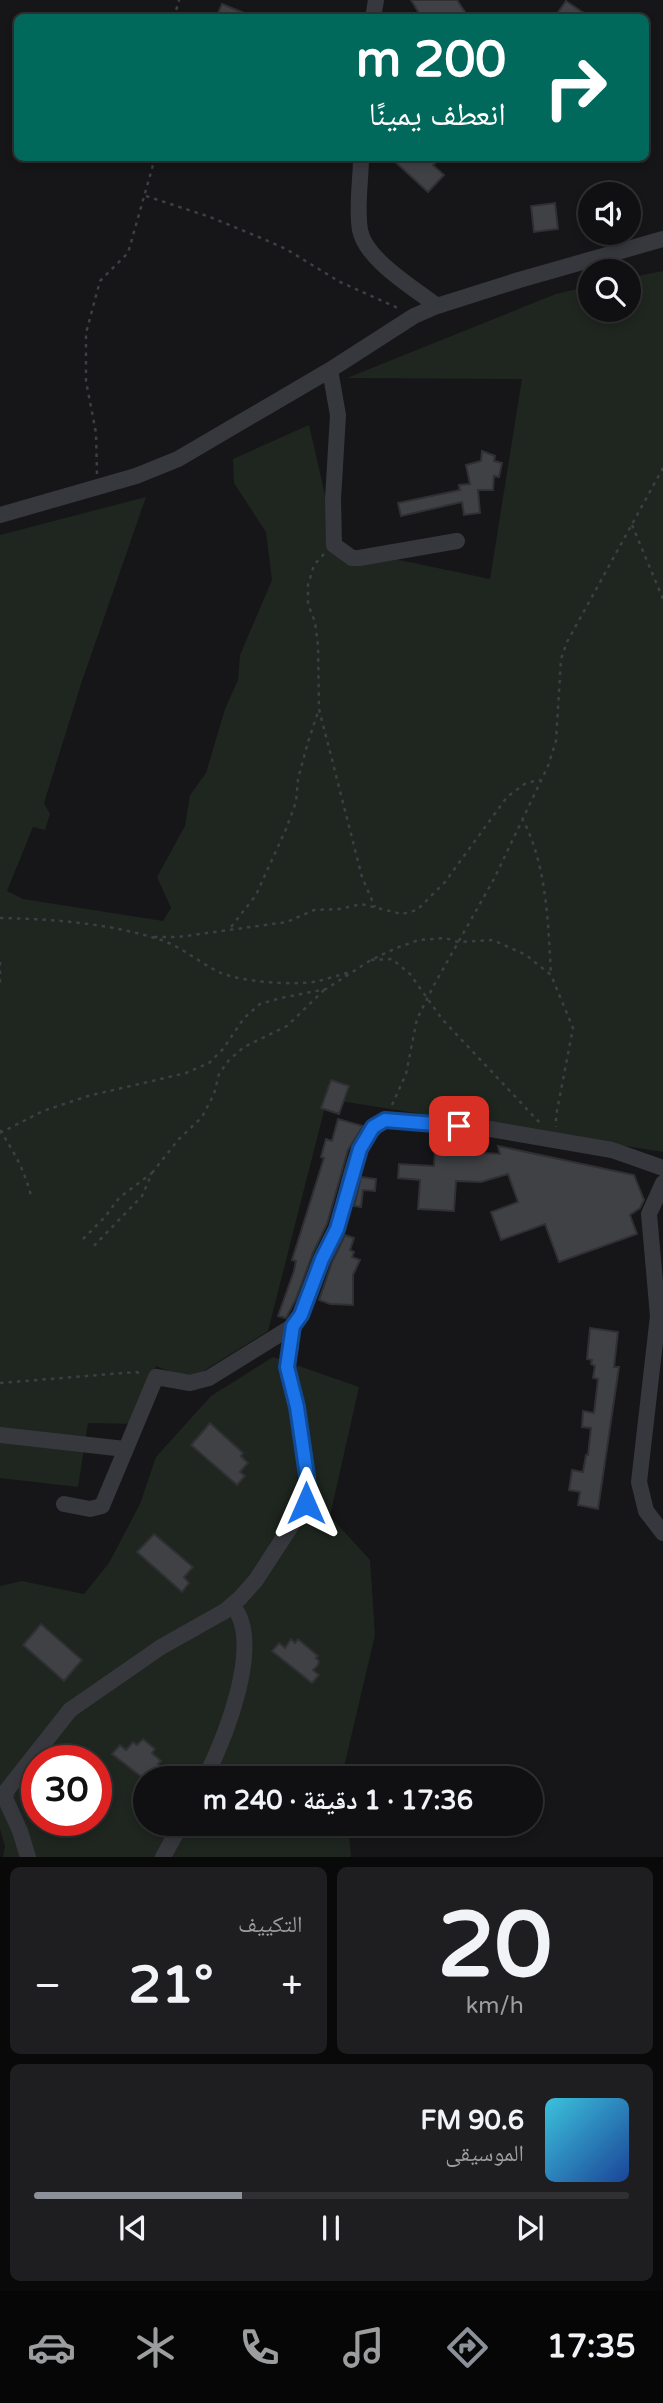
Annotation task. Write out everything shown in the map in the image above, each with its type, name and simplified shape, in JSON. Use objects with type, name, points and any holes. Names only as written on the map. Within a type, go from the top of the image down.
[{"type":"street","points":[[361,161],[360,228],[363,242],[372,255],[437,306]]},
{"type":"street","points":[[0,515],[136,476],[178,459],[330,370],[414,316],[437,306],[663,239]]},
{"type":"street","points":[[330,370],[338,415],[333,499],[334,545],[352,558],[359,558],[457,541]]},
{"type":"street","points":[[64,1504],[90,1509],[102,1506],[156,1377],[190,1383],[209,1378],[293,1326],[301,1315],[322,1259],[337,1229],[360,1149],[373,1127],[385,1120],[484,1128],[557,1140],[612,1150],[663,1168]]},
{"type":"street","points":[[663,1184],[649,1214],[658,1316],[639,1482],[646,1511],[663,1533]]},
{"type":"street","points":[[27,1857],[20,1831],[5,1798],[7,1790],[60,1721],[70,1710],[161,1647],[232,1605],[256,1580],[306,1503],[307,1476],[297,1407],[287,1367],[293,1326]]},
{"type":"street","points":[[0,1435],[125,1449]]},
{"type":"street","points":[[210,1766],[232,1717],[245,1648],[241,1619],[232,1605]]},
{"type":"street","points":[[163,1857],[174,1836]]},
{"type":"path","points":[[98,487],[96,433],[86,381],[86,333],[100,281],[128,253],[154,161]]},
{"type":"path","points":[[145,196],[261,237],[340,282],[414,316]]},
{"type":"path","points":[[385,1120],[406,1074],[417,1019],[494,879],[548,766],[556,741],[561,659],[567,642],[663,468]]},
{"type":"path","points":[[631,523],[663,599]]},
{"type":"path","points":[[334,545],[314,565],[308,585],[308,604],[315,622],[318,645],[320,709],[362,877],[375,907]]},
{"type":"path","points":[[230,929],[256,895],[286,829],[296,802],[298,779],[308,742],[320,709]]},
{"type":"path","points":[[154,937],[287,922],[314,909],[340,909],[361,904],[402,914],[417,910],[445,882],[508,797],[526,783],[540,780]]},
{"type":"path","points":[[521,818],[530,834],[540,870],[548,915],[551,975],[573,1028],[556,1116],[557,1140]]},
{"type":"path","points":[[0,918],[90,923],[154,937],[174,944],[221,973],[243,980],[316,981],[353,971]]},
{"type":"path","points":[[83,1239],[105,1217],[118,1198],[152,1172],[178,1140],[202,1117],[214,1094],[219,1074],[229,1060],[244,1047],[287,1026],[326,989],[371,960],[419,940],[493,940],[526,955],[551,975]]},
{"type":"path","points":[[371,960],[391,960],[410,974],[467,1046],[557,1140]]},
{"type":"path","points":[[0,962],[0,983]]},
{"type":"path","points":[[31,1196],[26,1175],[16,1153],[0,1132],[43,1111],[107,1090],[186,1073],[209,1063],[223,1049],[244,1018],[260,1004],[326,989]]},
{"type":"path","points":[[92,1248],[142,1195],[152,1172]]},
{"type":"path","points":[[0,1383],[136,1372],[156,1377]]},
{"type":"shaded area","points":[[663,271],[663,1152],[327,1099],[268,1331],[189,1380],[156,1366],[140,1424],[88,1423],[78,1487],[0,1478],[0,535],[146,497],[81,684],[44,803],[50,814],[45,830],[33,827],[7,891],[23,899],[163,921],[171,908],[157,877],[185,826],[190,795],[206,773],[225,709],[238,680],[240,655],[272,580],[266,532],[234,483],[233,459],[309,425],[337,547],[490,579],[522,379],[347,378],[556,294],[578,289],[578,322],[641,322],[641,275]]},
{"type":"shaded area","points":[[273,1357],[359,1387],[330,1516],[370,1560],[375,1635],[344,1766],[133,1766],[133,1836],[349,1836],[351,1857],[3,1857],[5,1846],[0,1829],[0,1586],[22,1581],[84,1594],[109,1563],[140,1504],[156,1457],[211,1396]]},
{"type":"building","points":[[411,0],[457,0],[466,14],[420,14]]},
{"type":"building","points":[[566,1],[585,14],[557,14]]},
{"type":"building","points":[[222,4],[247,14],[218,14]]},
{"type":"building","points":[[394,161],[438,161],[433,165],[444,175],[428,192]]},
{"type":"building","points":[[555,203],[558,229],[534,232],[531,206]]},
{"type":"building","points":[[482,451],[495,456],[494,461],[502,463],[499,477],[494,476],[493,490],[478,490],[480,513],[464,515],[462,502],[401,516],[398,503],[460,490],[459,485],[470,484],[466,465],[481,461]]},
{"type":"building","points":[[331,1080],[349,1086],[339,1114],[321,1108]]},
{"type":"building","points":[[338,1119],[363,1126],[348,1150],[327,1224],[296,1299],[286,1318],[278,1316],[294,1271],[296,1261],[292,1260],[324,1158],[321,1157],[326,1139],[332,1141]]},
{"type":"building","points":[[498,1146],[634,1175],[644,1200],[640,1208],[630,1215],[637,1234],[559,1262],[545,1224],[501,1240],[491,1212],[518,1202],[508,1174],[481,1182],[456,1181],[454,1211],[418,1209],[420,1180],[398,1178],[399,1164],[434,1166],[435,1150],[500,1154]]},
{"type":"building","points":[[361,1177],[376,1179],[375,1191],[363,1190],[361,1207],[354,1206]]},
{"type":"building","points":[[345,1235],[354,1238],[350,1250],[354,1252],[352,1257],[360,1260],[353,1275],[353,1305],[330,1304],[319,1300]]},
{"type":"building","points":[[590,1328],[618,1332],[614,1367],[619,1367],[598,1509],[578,1505],[580,1492],[569,1490],[572,1470],[583,1472],[588,1455],[591,1428],[582,1427],[583,1411],[594,1413],[598,1379],[593,1378],[595,1366],[591,1364],[592,1360],[587,1359]]},
{"type":"building","points":[[210,1423],[243,1453],[241,1456],[248,1463],[240,1472],[245,1476],[237,1485],[191,1445]]},
{"type":"building","points":[[154,1534],[193,1567],[184,1577],[189,1583],[182,1592],[137,1552]]},
{"type":"building","points":[[41,1624],[82,1660],[64,1681],[23,1645]]},
{"type":"building","points":[[291,1639],[295,1643],[298,1639],[318,1656],[318,1665],[313,1670],[319,1675],[312,1683],[272,1651],[279,1643],[285,1648]]},
{"type":"building","points":[[143,1739],[155,1749],[152,1753],[161,1761],[158,1764],[161,1766],[133,1766],[133,1770],[112,1754],[120,1745],[126,1750],[133,1742],[137,1745]]},
{"type":"route","points":[[306,1503],[307,1476],[297,1407],[287,1367],[293,1326],[301,1315],[322,1259],[337,1229],[360,1149],[373,1127],[385,1120],[459,1126]]}]
